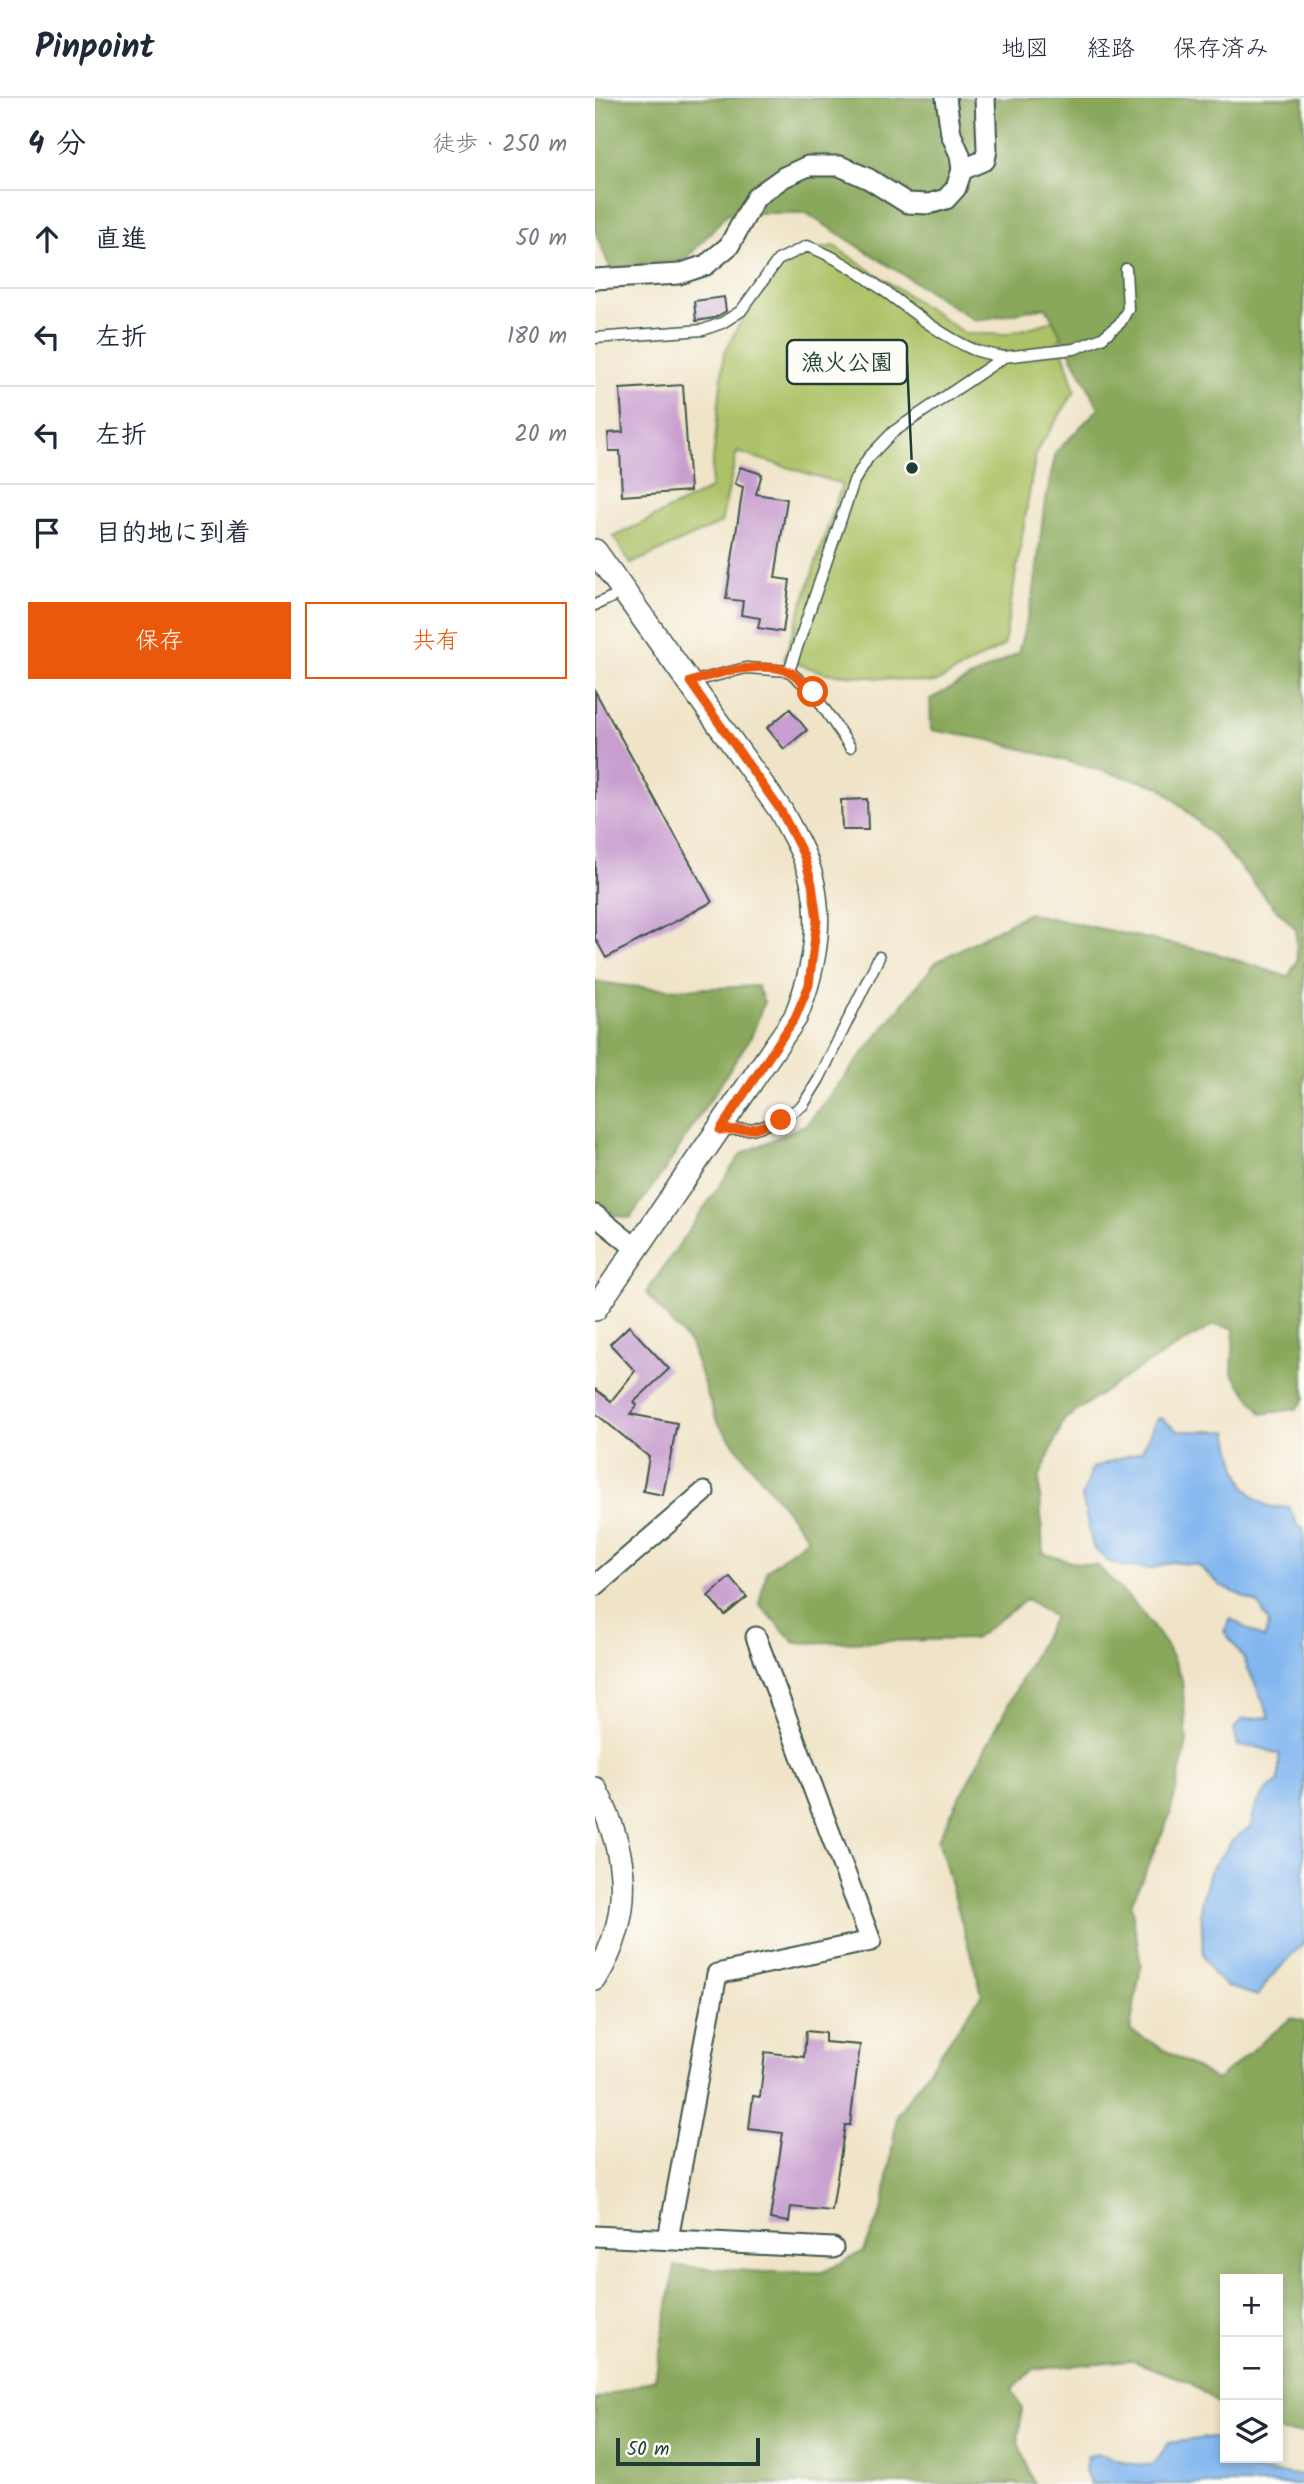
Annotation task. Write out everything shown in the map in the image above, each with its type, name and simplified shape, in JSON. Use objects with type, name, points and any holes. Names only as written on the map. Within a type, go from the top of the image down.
[{"type":"street","points":[[595,279],[679,274],[706,265],[729,246],[756,197],[784,177],[808,166],[840,166],[869,179],[907,203],[929,204],[946,199],[956,188],[962,170],[960,155],[951,134],[946,98]]},
{"type":"street","points":[[962,170],[985,160],[985,98]]},
{"type":"street","points":[[595,551],[781,811],[804,856],[812,884],[817,920],[809,985],[795,1018],[595,1309]]},
{"type":"street","points":[[595,1215],[637,1249]]},
{"type":"street","points":[[595,1586],[704,1492]]},
{"type":"street","points":[[668,2239],[717,1974],[871,1941],[755,1637]]},
{"type":"street","points":[[595,1789],[614,1829],[622,1864],[624,1890],[614,1944],[595,1979]]},
{"type":"street","points":[[595,2236],[833,2248]]},
{"type":"lane","points":[[595,338],[703,330],[722,323],[741,311],[778,260],[807,246],[831,254],[943,332],[973,349],[1003,357],[1075,349],[1102,338],[1121,324],[1128,309],[1126,269]]},
{"type":"lane","points":[[789,671],[854,481],[868,458],[893,432],[1003,357]]},
{"type":"lane","points":[[595,605],[624,592]]},
{"type":"lane","points":[[690,682],[746,668],[789,671],[813,692],[837,732],[850,747]]},
{"type":"lane","points":[[720,1130],[752,1129],[781,1120],[803,1105],[819,1079],[879,957]]},
{"type":"green space","points":[[595,98],[1304,98],[1304,1399],[1296,1409],[1262,1414],[1232,1373],[1234,1328],[1214,1325],[1127,1376],[1064,1420],[1039,1478],[1043,1553],[1071,1562],[1098,1566],[1141,1611],[1167,1647],[1182,1679],[1187,1742],[1170,1815],[1131,1904],[1141,1966],[1130,2030],[1217,2080],[1291,2018],[1304,2021],[1304,2433],[1283,2432],[1283,2274],[1220,2274],[1220,2405],[1189,2382],[1131,2360],[1034,2369],[1012,2390],[1022,2409],[1018,2442],[1034,2484],[595,2484],[595,2400],[655,2379],[675,2266],[765,2272],[823,2272],[864,2251],[884,2204],[897,2115],[982,1994],[938,1839],[1054,1617],[1027,1599],[974,1639],[795,1643],[759,1604],[767,1570],[808,1538],[717,1422],[690,1344],[646,1293],[741,1154],[807,1124],[936,962],[1028,913],[1218,954],[1288,977],[1297,961],[1296,929],[1217,840],[1161,787],[990,740],[931,730],[930,699],[1018,653],[1034,592],[1044,508],[1056,452],[1099,408],[1046,307],[976,321],[806,213],[728,213],[685,260],[610,268],[595,231]]},
{"type":"green space","points":[[834,246],[966,334],[1006,334],[1047,323],[1067,312],[1091,322],[1059,339],[1075,391],[1036,452],[1004,645],[935,683],[825,673],[784,659],[842,484],[737,452],[721,523],[631,564],[614,537],[710,489],[724,354],[754,296],[778,266],[800,252]]},
{"type":"green space","points":[[595,981],[656,988],[757,986],[764,1002],[752,1035],[666,1168],[630,1218],[613,1215],[595,1199]]},
{"type":"water","points":[[1161,1418],[1178,1431],[1228,1431],[1239,1474],[1250,1492],[1268,1506],[1289,1507],[1297,1525],[1304,1528],[1304,1943],[1270,1978],[1258,1996],[1226,1986],[1213,1974],[1203,1954],[1201,1903],[1211,1869],[1233,1840],[1251,1826],[1255,1807],[1266,1791],[1279,1781],[1279,1754],[1261,1748],[1238,1746],[1234,1729],[1242,1719],[1270,1717],[1243,1657],[1224,1631],[1231,1619],[1264,1639],[1269,1623],[1259,1604],[1221,1586],[1198,1565],[1171,1562],[1152,1569],[1122,1566],[1107,1561],[1093,1547],[1082,1497],[1092,1468],[1142,1451],[1156,1420]]},
{"type":"water","points":[[1213,2437],[1220,2442],[1220,2463],[1244,2463],[1253,2471],[1304,2475],[1304,2484],[1091,2484],[1085,2471],[1087,2456],[1098,2454],[1133,2464],[1152,2465],[1169,2443]]},
{"type":"building","points":[[724,297],[726,311],[714,318],[696,321],[694,301]]},
{"type":"building","points":[[683,385],[690,491],[622,496],[620,451],[609,451],[608,433],[623,432],[620,389]]},
{"type":"building","points":[[740,467],[762,474],[756,494],[787,499],[775,578],[790,580],[783,632],[758,628],[760,618],[741,615],[743,601],[726,599],[743,487],[735,484]]},
{"type":"building","points":[[595,691],[712,902],[606,958],[595,938]]},
{"type":"building","points":[[790,709],[807,730],[784,749],[767,728]]},
{"type":"building","points":[[867,799],[868,830],[842,830],[841,800]]},
{"type":"building","points":[[629,1326],[669,1369],[634,1402],[637,1405],[630,1414],[677,1423],[663,1495],[643,1491],[649,1457],[595,1413],[595,1389],[611,1401],[635,1371],[610,1344]]},
{"type":"building","points":[[730,1577],[747,1597],[725,1615],[708,1596]]},
{"type":"building","points":[[806,2031],[825,2033],[825,2042],[860,2045],[850,2125],[845,2125],[832,2211],[791,2207],[789,2222],[770,2219],[783,2133],[749,2129],[753,2096],[760,2097],[765,2052],[804,2057]]},
{"type":"place","name":"漁火公園","points":[[912,468]]},
{"type":"route","points":[[781,1120],[752,1129],[720,1130],[795,1018],[809,985],[817,920],[812,884],[804,856],[781,811],[690,682],[746,668],[774,669],[789,671],[813,692]]}]
